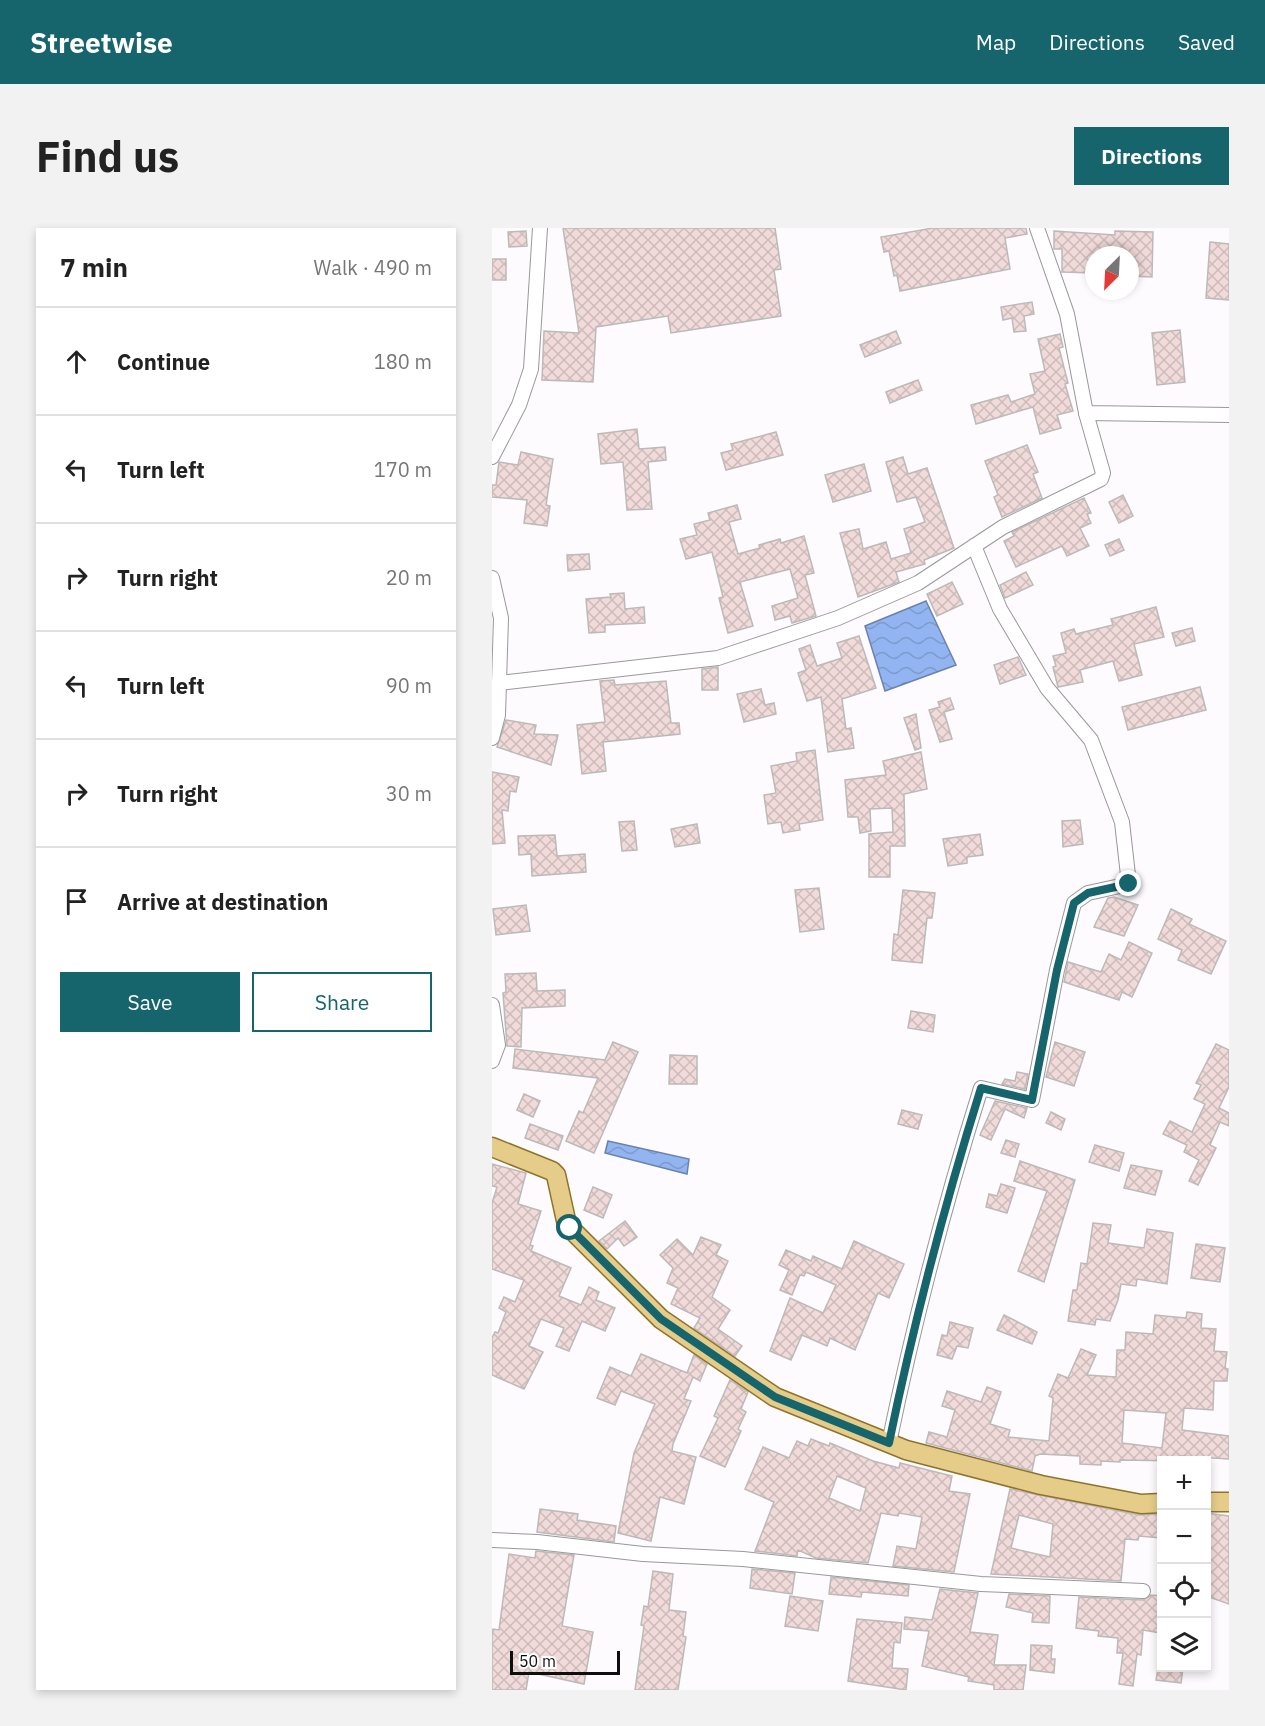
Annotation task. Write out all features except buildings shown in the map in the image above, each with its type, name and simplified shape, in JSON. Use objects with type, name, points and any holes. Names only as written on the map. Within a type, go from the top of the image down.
[{"type":"main road","points":[[492,1147],[552,1171],[556,1175],[567,1225],[661,1319],[775,1397],[906,1450],[1041,1485],[1141,1504],[1157,1503]]},
{"type":"main road","points":[[1211,1502],[1229,1502]]},
{"type":"street","points":[[492,458],[519,405],[531,369],[540,228]]},
{"type":"street","points":[[499,684],[718,658],[838,618],[908,587],[1003,527],[1101,480],[1103,473],[1086,413],[1067,315],[1037,228]]},
{"type":"street","points":[[1086,413],[1229,415]]},
{"type":"street","points":[[889,1443],[912,1332],[942,1215],[981,1088],[1032,1100],[1057,970],[1074,903],[1088,893],[1129,884],[1122,822],[1091,740],[1047,687],[1035,668],[1000,609],[974,546]]},
{"type":"street","points":[[492,578],[501,618],[498,715],[492,738]]},
{"type":"street","points":[[492,1005],[498,1046],[492,1061]]},
{"type":"street","points":[[492,1540],[537,1542],[643,1554],[743,1559],[981,1584],[1143,1591]]},
{"type":"water","points":[[926,601],[956,665],[885,691],[865,626]]},
{"type":"water","points":[[608,1141],[689,1159],[687,1174],[605,1153]]},
{"type":"route","points":[[570,1228],[661,1319],[775,1397],[889,1443],[912,1332],[942,1215],[981,1088],[1032,1100],[1037,1062],[1074,903],[1088,893],[1129,884]]}]
